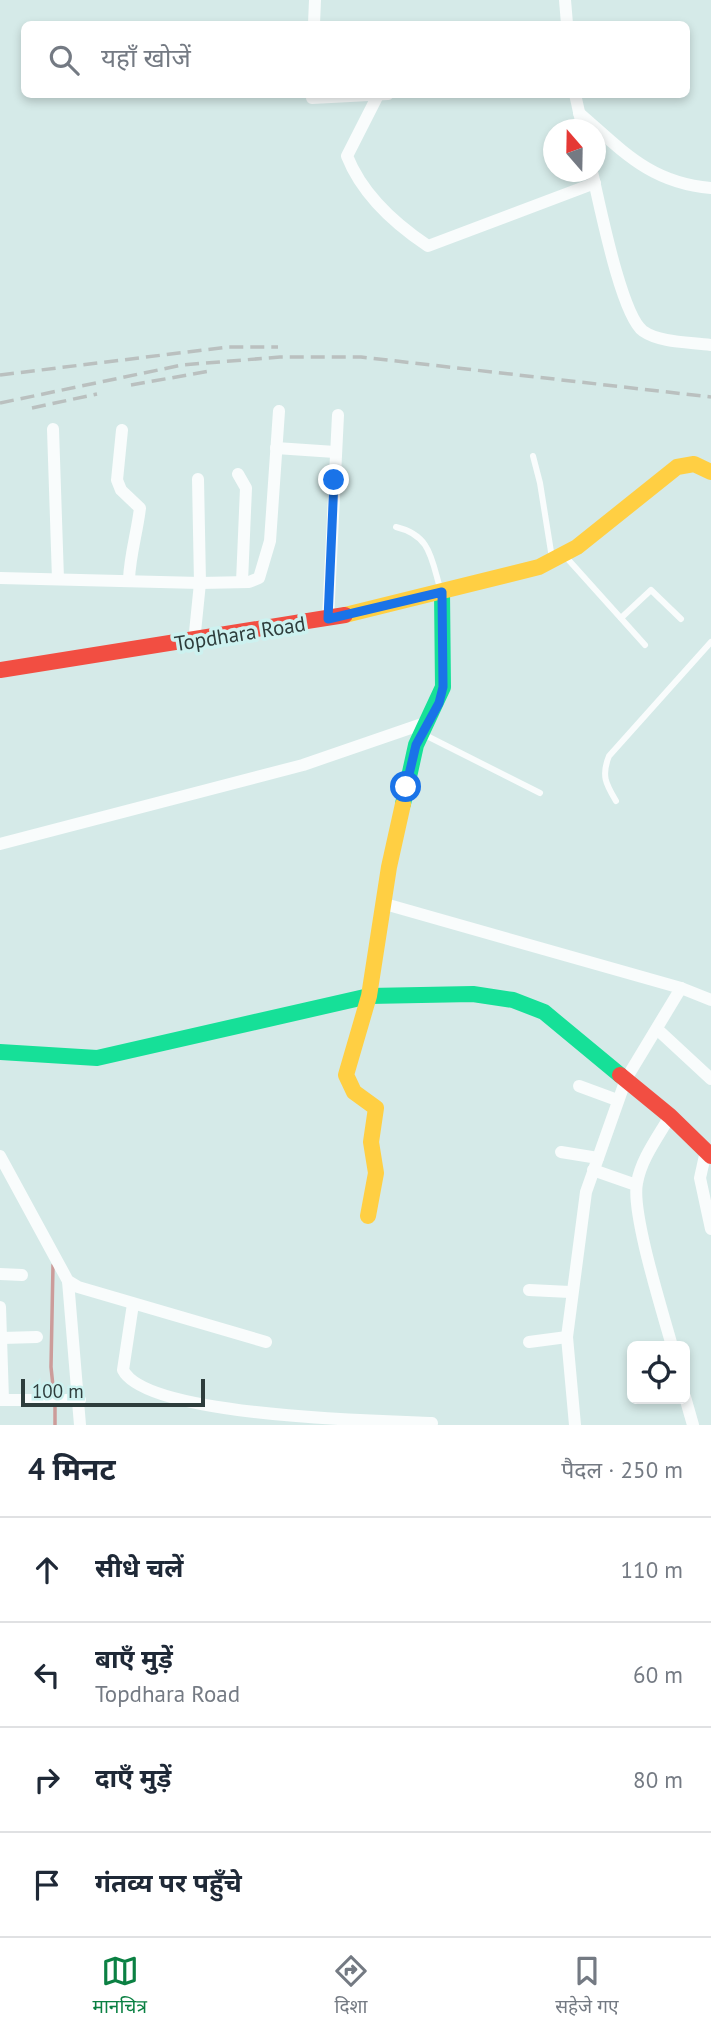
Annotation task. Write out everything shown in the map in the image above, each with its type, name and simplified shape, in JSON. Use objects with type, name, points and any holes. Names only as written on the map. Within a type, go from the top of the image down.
[{"type":"street","points":[[314,21],[315,0]]},
{"type":"street","points":[[565,0],[567,21]]},
{"type":"street","points":[[376,98],[347,156],[357,181],[406,232],[428,246],[582,182]]},
{"type":"street","points":[[576,98],[580,119]]},
{"type":"street","points":[[579,113],[635,162],[680,186],[711,188]]},
{"type":"street","points":[[595,182],[604,227],[632,316],[640,329],[655,337],[711,345]]},
{"type":"street","points":[[0,578],[129,579],[200,583],[242,582],[259,578],[264,572],[271,541],[279,411]]},
{"type":"street","points":[[328,619],[338,415]]},
{"type":"street","points":[[53,429],[58,579]]},
{"type":"street","points":[[122,430],[117,480],[121,490],[140,508],[136,540],[130,554],[129,579]]},
{"type":"street","points":[[276,448],[335,452]]},
{"type":"street","name":"Topdhara Road","points":[[0,670],[194,642],[328,619],[539,567],[606,526],[677,467],[694,464],[711,472]]},
{"type":"street","points":[[239,474],[246,488],[242,582]]},
{"type":"street","points":[[194,642],[200,583],[198,479]]},
{"type":"street","points":[[368,1216],[376,1173],[371,1142],[376,1108],[354,1092],[346,1080],[369,996],[401,808],[416,745],[443,687],[442,592]]},
{"type":"street","points":[[0,844],[303,765],[425,727]]},
{"type":"street","points":[[386,904],[681,988],[711,1000]]},
{"type":"street","points":[[575,1425],[567,1337],[570,1292],[586,1192],[626,1079],[681,988]]},
{"type":"street","points":[[0,1052],[97,1058],[369,996],[473,994],[513,1000],[544,1012],[670,1116],[708,1153],[700,1178],[711,1229]]},
{"type":"street","points":[[657,1029],[711,1079]]},
{"type":"street","points":[[579,1086],[617,1100]]},
{"type":"street","points":[[670,1116],[643,1164],[636,1185],[642,1227],[671,1341]]},
{"type":"street","points":[[561,1152],[595,1164],[636,1185]]},
{"type":"street","points":[[0,1156],[68,1281],[80,1425]]},
{"type":"street","points":[[0,1274],[22,1275]]},
{"type":"street","points":[[68,1281],[78,1287],[133,1304],[266,1342]]},
{"type":"street","points":[[529,1290],[570,1292]]},
{"type":"street","points":[[133,1304],[123,1370],[134,1385],[223,1409],[271,1415],[432,1423]]},
{"type":"street","points":[[0,1307],[1,1400],[80,1400]]},
{"type":"street","points":[[2,1338],[37,1337]]},
{"type":"street","points":[[529,1342],[567,1337]]},
{"type":"street","points":[[687,1404],[693,1425]]},
{"type":"lane","points":[[533,456],[558,557],[645,645]]},
{"type":"lane","points":[[396,527],[419,536],[429,550],[442,592]]},
{"type":"lane","points":[[621,618],[651,590],[681,620]]},
{"type":"lane","points":[[617,801],[606,784],[603,771],[609,757],[711,642]]},
{"type":"lane","points":[[425,727],[540,793]]},
{"type":"waterway","points":[[53,1265],[51,1367],[54,1396]]},
{"type":"waterway","points":[[55,1404],[55,1425]]},
{"type":"railway","points":[[0,375],[228,347],[278,347]]},
{"type":"railway","points":[[0,403],[182,365],[280,357],[361,357],[711,397]]},
{"type":"railway","points":[[131,385],[210,371]]},
{"type":"railway","points":[[32,408],[97,394]]},
{"type":"traffic: fast","points":[[403,804],[416,745],[443,687],[442,592]]},
{"type":"traffic: fast","points":[[0,1052],[97,1058],[369,996],[473,994],[513,1000],[544,1012],[620,1075]]},
{"type":"traffic: slow","points":[[345,615],[539,567],[577,547],[677,467],[694,464],[711,472]]},
{"type":"traffic: slow","points":[[368,1216],[376,1173],[371,1142],[376,1108],[354,1092],[346,1075],[369,996],[389,867],[403,804]]},
{"type":"traffic: jam","points":[[0,670],[345,615]]},
{"type":"traffic: jam","points":[[620,1075],[670,1116],[711,1156]]},
{"type":"route","points":[[334,480],[328,619],[442,592],[443,687],[439,703],[416,745],[406,787]]}]
